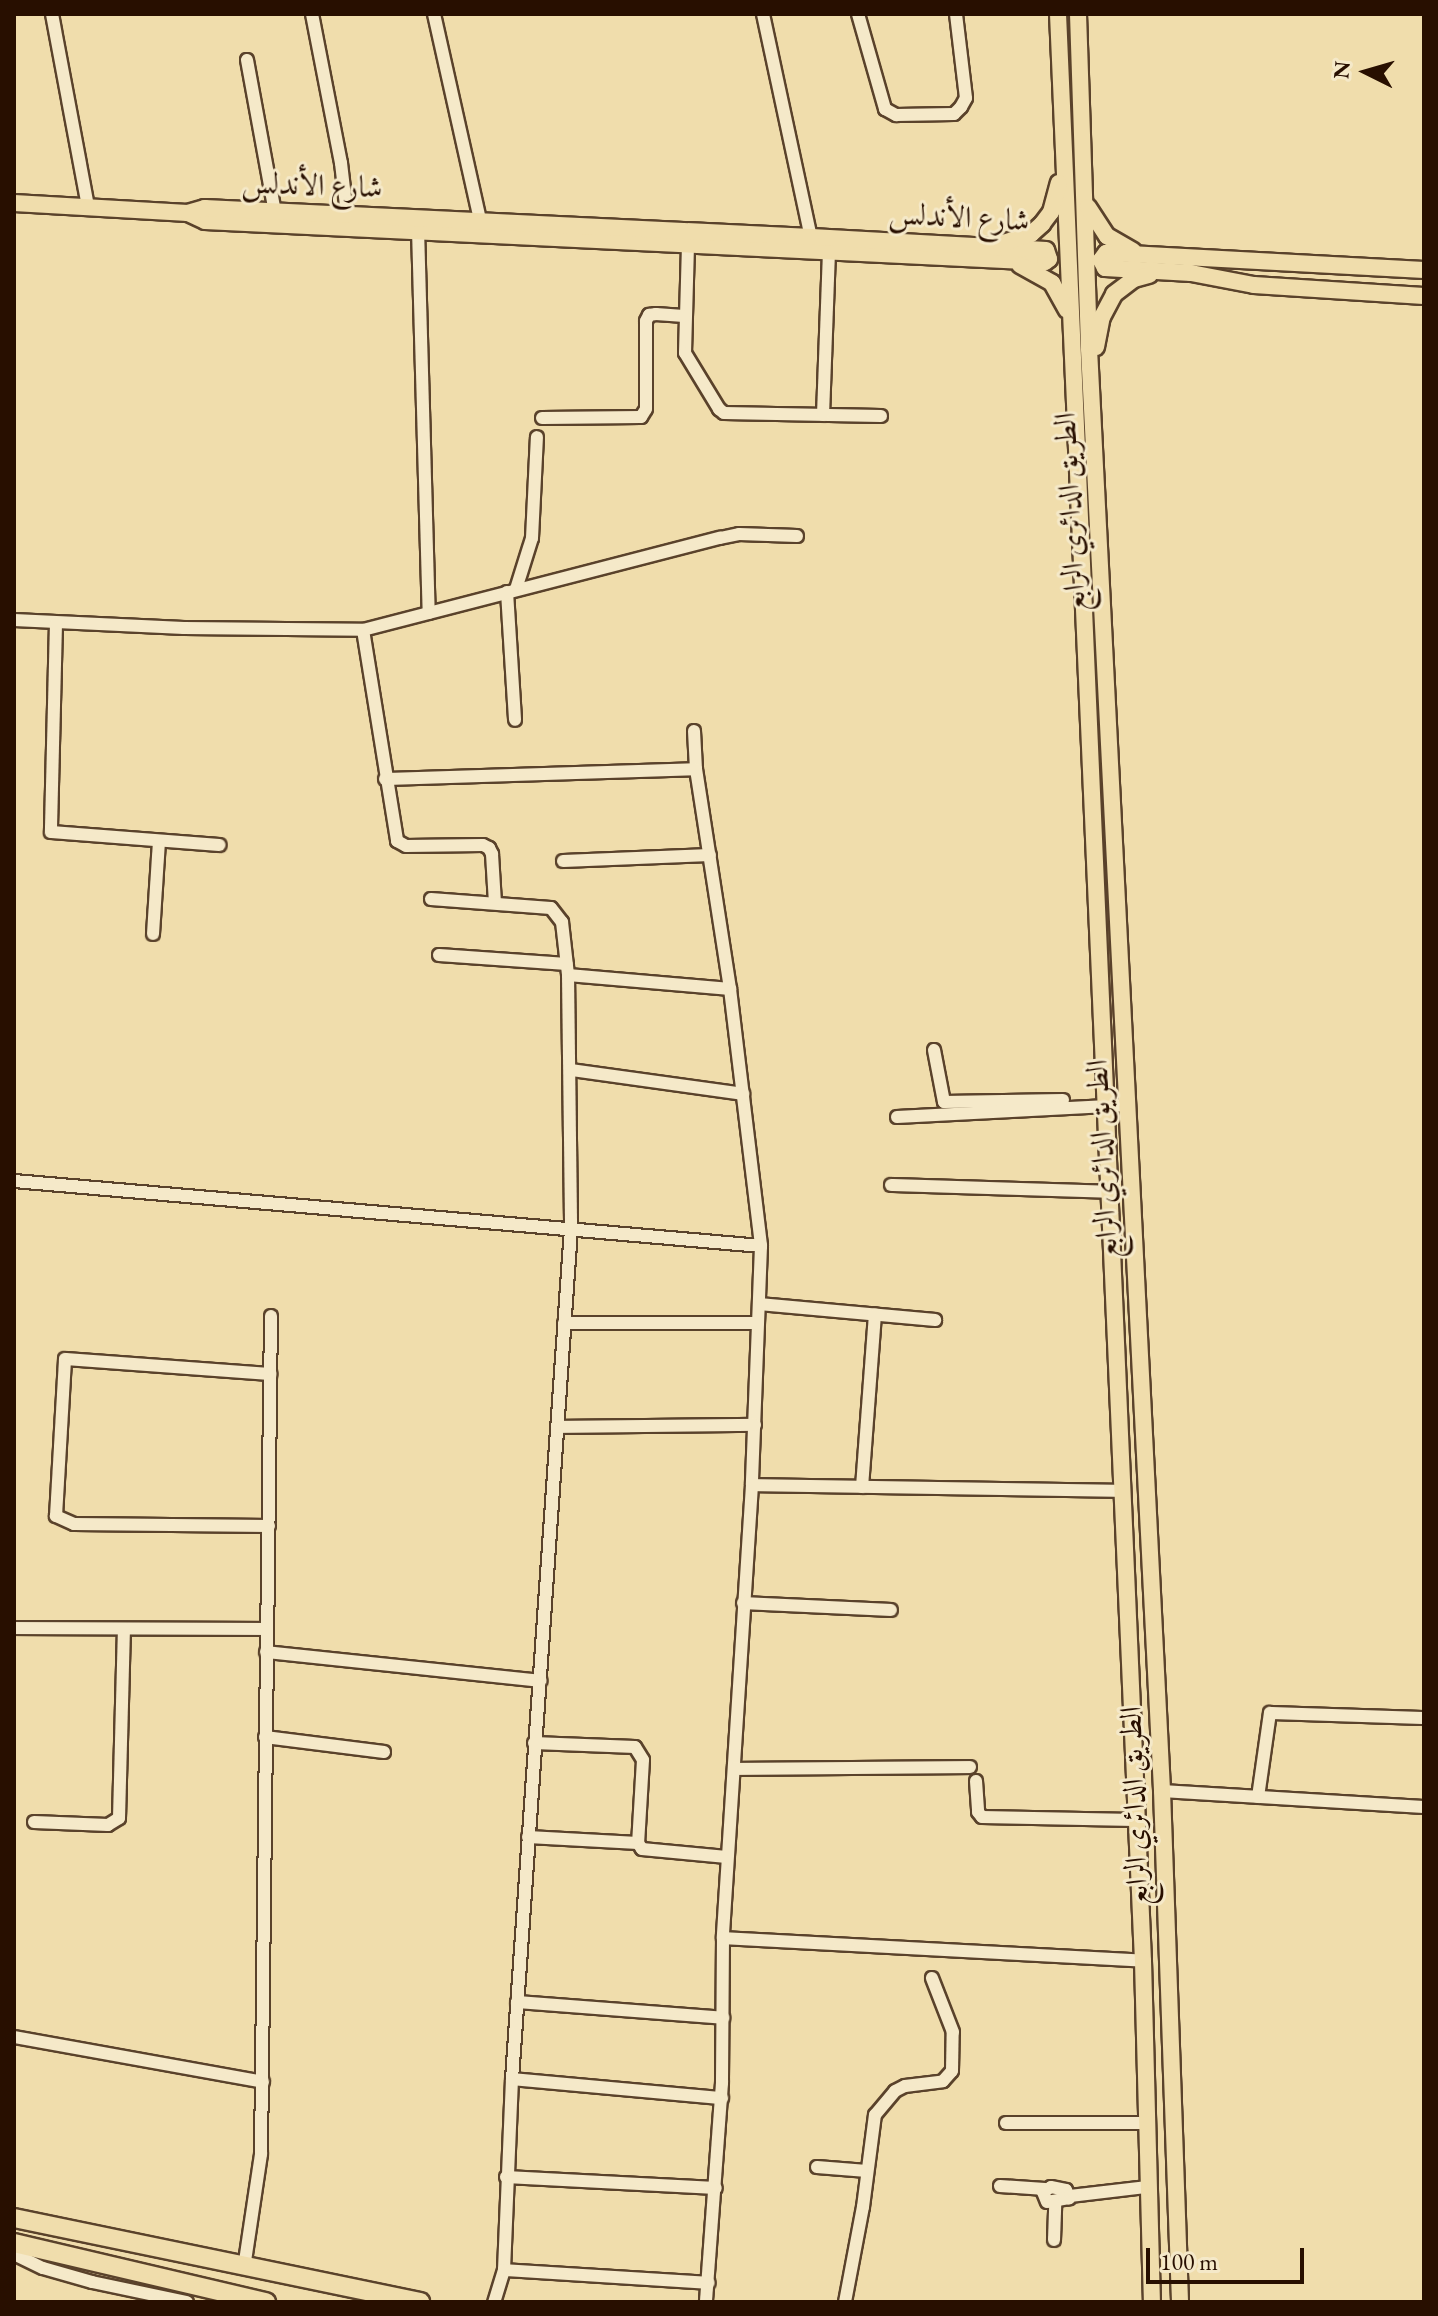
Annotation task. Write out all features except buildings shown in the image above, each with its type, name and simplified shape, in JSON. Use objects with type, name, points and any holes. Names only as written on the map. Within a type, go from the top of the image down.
[{"type":"highway","points":[[14,2218],[420,2302]]},
{"type":"highway","points":[[14,2243],[266,2302]]},
{"type":"highway","points":[[343,2287],[384,2302]]},
{"type":"main road","name":"الطريق الدائري الرابع","points":[[1058,14],[1124,1491],[1143,1961],[1152,2302]]},
{"type":"main road","name":"الطريق الدائري الرابع","points":[[1078,14],[1091,376],[1162,1791],[1180,2302]]},
{"type":"main road","points":[[991,247],[1031,234],[1042,224],[1051,212],[1064,166]]},
{"type":"main road","points":[[1086,202],[1107,236],[1141,255]]},
{"type":"main road","name":"شارع الأندلس","points":[[14,203],[188,213],[205,208],[480,219],[723,240],[829,252],[1045,262],[1049,253],[1046,250],[811,237],[723,240],[688,245],[418,229],[205,221],[188,213]]},
{"type":"main road","points":[[1424,270],[1106,253],[1101,260],[1105,268],[1172,273],[1254,285],[1424,296]]},
{"type":"main road","points":[[1007,260],[1037,272],[1052,283],[1063,298],[1072,322]]},
{"type":"main road","points":[[1368,292],[1369,268]]},
{"type":"main road","points":[[1091,376],[1102,317],[1114,294],[1134,279],[1172,273]]},
{"type":"main road","points":[[1120,1420],[1131,1414],[1143,1422]]},
{"type":"street","points":[[52,14],[88,207]]},
{"type":"street","points":[[312,14],[341,163],[347,214]]},
{"type":"street","points":[[434,14],[480,219]]},
{"type":"street","points":[[858,14],[885,109],[896,115],[954,114],[961,107],[966,98],[956,14]]},
{"type":"street","points":[[767,15],[811,237]]},
{"type":"street","points":[[247,60],[275,212]]},
{"type":"street","points":[[418,229],[429,613]]},
{"type":"street","points":[[688,245],[685,353],[724,413],[881,416]]},
{"type":"street","points":[[823,415],[829,252]]},
{"type":"street","points":[[542,418],[641,417],[646,409],[646,321],[649,315],[656,314],[684,316]]},
{"type":"street","points":[[515,720],[512,590],[532,538],[537,437]]},
{"type":"street","points":[[14,620],[184,628],[363,630],[720,538],[739,534],[797,536]]},
{"type":"street","points":[[56,623],[54,762],[48,827],[54,834],[220,845]]},
{"type":"street","points":[[363,630],[397,841],[406,846],[483,845],[489,848],[495,903]]},
{"type":"street","points":[[694,731],[696,769],[730,989],[761,1246],[752,1485],[723,1938],[722,2098],[706,2302]]},
{"type":"street","points":[[385,779],[696,769]]},
{"type":"street","points":[[153,934],[159,841]]},
{"type":"street","points":[[563,861],[710,855]]},
{"type":"street","points":[[431,899],[551,908],[562,922],[568,970],[571,1229],[512,2079],[504,2270],[494,2302]]},
{"type":"street","points":[[439,955],[730,989]]},
{"type":"street","points":[[934,1050],[944,1102],[1106,1100],[1127,1105]]},
{"type":"street","points":[[571,1070],[743,1094]]},
{"type":"street","points":[[897,1117],[1106,1100]]},
{"type":"street","points":[[14,1181],[761,1246]]},
{"type":"street","points":[[891,1185],[1110,1192]]},
{"type":"street","points":[[759,1304],[935,1320]]},
{"type":"street","points":[[862,1487],[875,1314]]},
{"type":"street","points":[[244,2268],[261,2154],[271,1316]]},
{"type":"street","points":[[564,1323],[758,1323]]},
{"type":"street","points":[[269,1526],[69,1523],[56,1516],[65,1359],[270,1374]]},
{"type":"street","points":[[558,1427],[755,1425]]},
{"type":"street","points":[[752,1485],[1124,1491]]},
{"type":"street","points":[[743,1603],[891,1610]]},
{"type":"street","points":[[14,1628],[267,1629]]},
{"type":"street","points":[[34,1822],[108,1825],[119,1818],[124,1629]]},
{"type":"street","points":[[266,1652],[540,1681]]},
{"type":"street","points":[[1258,1797],[1270,1713],[1424,1718]]},
{"type":"street","points":[[265,1737],[384,1752]]},
{"type":"street","points":[[534,1743],[635,1747],[643,1760],[638,1843]]},
{"type":"street","points":[[734,1769],[970,1767]]},
{"type":"street","points":[[976,1781],[978,1812],[982,1817],[1135,1820]]},
{"type":"street","points":[[1162,1791],[1424,1807]]},
{"type":"street","points":[[528,1837],[638,1843],[647,1850],[727,1857]]},
{"type":"street","points":[[723,1938],[1143,1961]]},
{"type":"street","points":[[845,2302],[867,2171],[871,2126],[886,2097],[905,2086],[943,2081],[950,2076],[953,2032],[932,1978]]},
{"type":"street","points":[[517,2002],[723,2018]]},
{"type":"street","points":[[14,2037],[263,2082]]},
{"type":"street","points":[[512,2079],[722,2098]]},
{"type":"street","points":[[1006,2123],[1146,2123]]},
{"type":"street","points":[[817,2167],[867,2171]]},
{"type":"street","points":[[506,2177],[716,2188]]},
{"type":"street","points":[[1000,2186],[1066,2190],[1070,2196]]},
{"type":"street","points":[[1045,2189],[1044,2201],[1055,2203],[1070,2196],[1147,2187]]},
{"type":"street","points":[[1054,2240],[1055,2203]]},
{"type":"street","points":[[14,2254],[43,2268],[92,2282],[187,2302]]},
{"type":"street","points":[[504,2270],[709,2283]]}]
